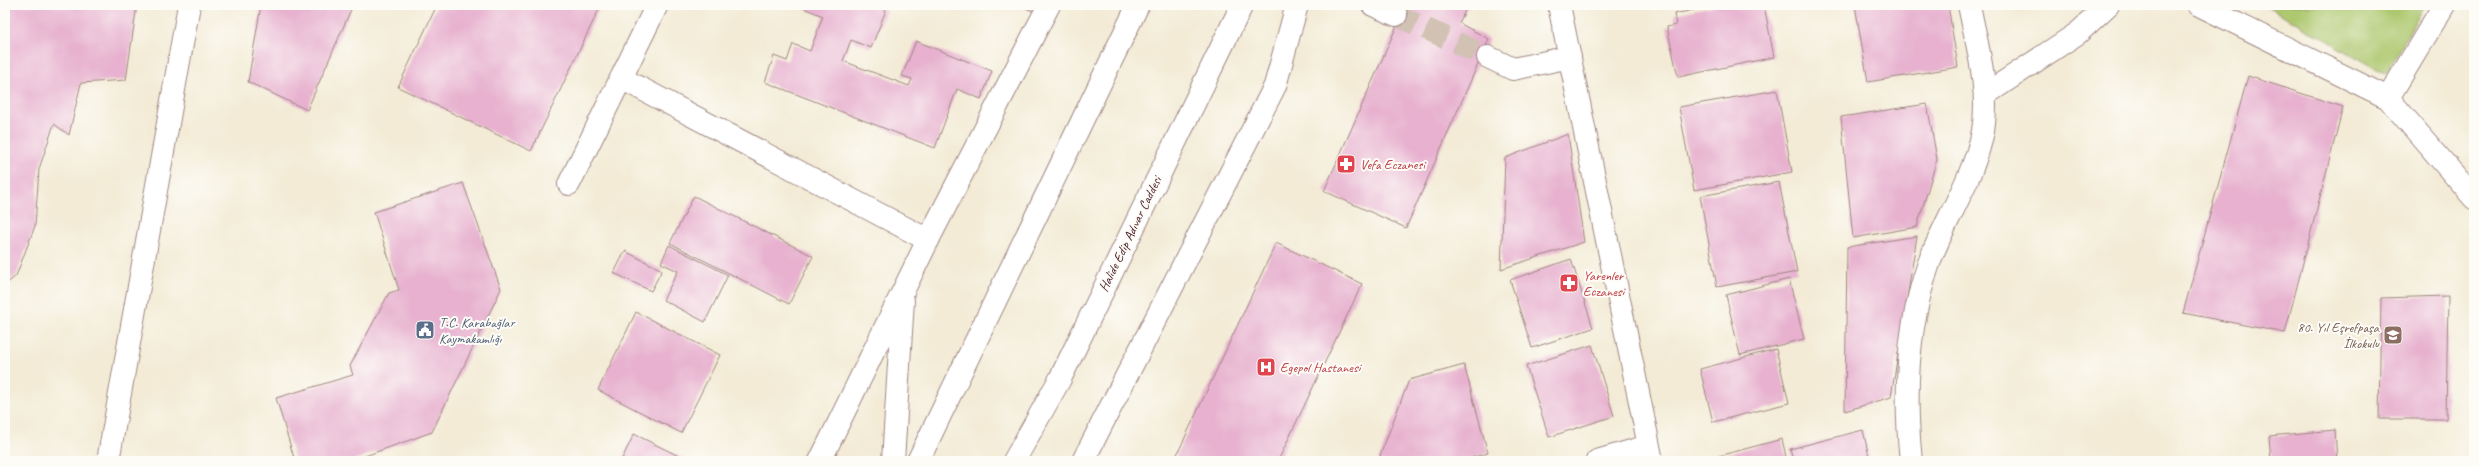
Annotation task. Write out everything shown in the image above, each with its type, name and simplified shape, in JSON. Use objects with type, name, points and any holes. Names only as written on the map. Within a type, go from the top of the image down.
[{"type":"street","points":[[108,461],[189,5]]},
{"type":"street","points":[[569,184],[657,5]]},
{"type":"street","points":[[820,461],[928,240],[1049,5]]},
{"type":"street","points":[[918,461],[1138,5]]},
{"type":"street","name":"Halide Edip Adıvar Caddesi","points":[[1014,461],[1060,379],[1242,5]]},
{"type":"street","points":[[1083,461],[1276,86],[1297,5]]},
{"type":"street","points":[[1373,5],[1396,15]]},
{"type":"street","points":[[1559,5],[1650,454],[1597,461]]},
{"type":"street","points":[[1911,461],[1907,393],[1910,354],[1917,308],[1929,263],[1966,181],[1983,131],[1986,94],[1969,5]]},
{"type":"street","points":[[1986,94],[2078,33],[2108,5]]},
{"type":"street","points":[[2199,5],[2388,98],[2474,198]]},
{"type":"street","points":[[2388,98],[2444,5]]},
{"type":"street","points":[[1488,57],[1513,69],[1570,57]]},
{"type":"street","points":[[621,78],[928,240]]},
{"type":"street","points":[[894,461],[903,291]]},
{"type":"green space","points":[[2265,5],[2425,5],[2386,74]]},
{"type":"building","points":[[5,5],[137,5],[126,80],[81,83],[69,135],[54,124],[39,169],[35,226],[16,276],[5,285]]},
{"type":"building","points":[[261,5],[353,5],[307,110],[248,82]]},
{"type":"building","points":[[437,5],[601,5],[531,151],[398,87]]},
{"type":"building","points":[[796,5],[873,5],[886,10],[871,48],[851,40],[843,61],[909,86],[912,79],[902,76],[916,41],[992,71],[981,99],[957,89],[935,148],[765,82],[774,56],[787,61],[793,44],[810,51],[823,16]]},
{"type":"building","points":[[1019,5],[1041,5],[1037,13]]},
{"type":"building","points":[[1406,5],[1468,5],[1459,23],[1489,39],[1406,228],[1324,191]]},
{"type":"building","points":[[1717,5],[1764,5],[1774,57],[1678,77],[1667,27],[1676,25],[1674,14]]},
{"type":"building","points":[[1855,5],[1948,5],[1958,67],[1868,82]]},
{"type":"building","points":[[2248,76],[2343,107],[2285,333],[2183,313]]},
{"type":"building","points":[[1777,90],[1792,172],[1694,190],[1679,107]]},
{"type":"building","points":[[1927,104],[1937,159],[1917,227],[1853,238],[1841,117]]},
{"type":"building","points":[[1568,134],[1584,242],[1501,269],[1505,158]]},
{"type":"building","points":[[1779,182],[1797,272],[1717,287],[1700,196]]},
{"type":"building","name":"T.C. Karabağlar Kaymakamlığı","points":[[463,183],[501,289],[432,432],[351,461],[295,461],[276,398],[353,375],[350,366],[389,293],[399,290],[374,212]]},
{"type":"building","points":[[694,196],[813,256],[789,304],[670,243]]},
{"type":"building","points":[[1917,236],[1891,397],[1845,411],[1847,247]]},
{"type":"building","points":[[1276,243],[1362,284],[1278,461],[1174,461]]},
{"type":"building","points":[[669,245],[728,275],[705,322],[663,300],[678,271],[661,263]]},
{"type":"building","points":[[625,251],[662,270],[651,291],[614,273]]},
{"type":"building","points":[[1571,259],[1593,328],[1532,348],[1510,280]]},
{"type":"building","points":[[1789,279],[1804,339],[1740,355],[1726,295]]},
{"type":"building","points":[[2448,296],[2446,419],[2379,419],[2381,298]]},
{"type":"building","points":[[636,312],[720,355],[681,433],[598,390]]},
{"type":"building","points":[[1592,345],[1614,416],[1549,437],[1526,366]]},
{"type":"building","points":[[1776,349],[1789,403],[1713,422],[1700,369]]},
{"type":"building","points":[[1464,365],[1488,453],[1460,461],[1378,461],[1409,380]]},
{"type":"building","points":[[1863,430],[1870,461],[1793,461],[1790,449]]},
{"type":"building","points":[[2335,430],[2337,461],[2271,461],[2269,436]]},
{"type":"building","points":[[634,434],[689,461],[621,461]]},
{"type":"building","points":[[1782,439],[1787,461],[1716,461],[1715,457]]},
{"type":"tunnel","points":[[1396,15],[1488,57]]},
{"type":"place","name":"Vefa Eczanesi","points":[[1346,164]]},
{"type":"place","name":"Yarenler Eczanesi","points":[[1569,283]]},
{"type":"place","name":"T.C. Karabağlar Kaymakamlığı","points":[[425,330]]},
{"type":"place","name":"80. Yıl Eşrefpaşa İlkokulu","points":[[2393,335]]},
{"type":"place","name":"Egepol Hastanesi","points":[[1266,367]]}]
